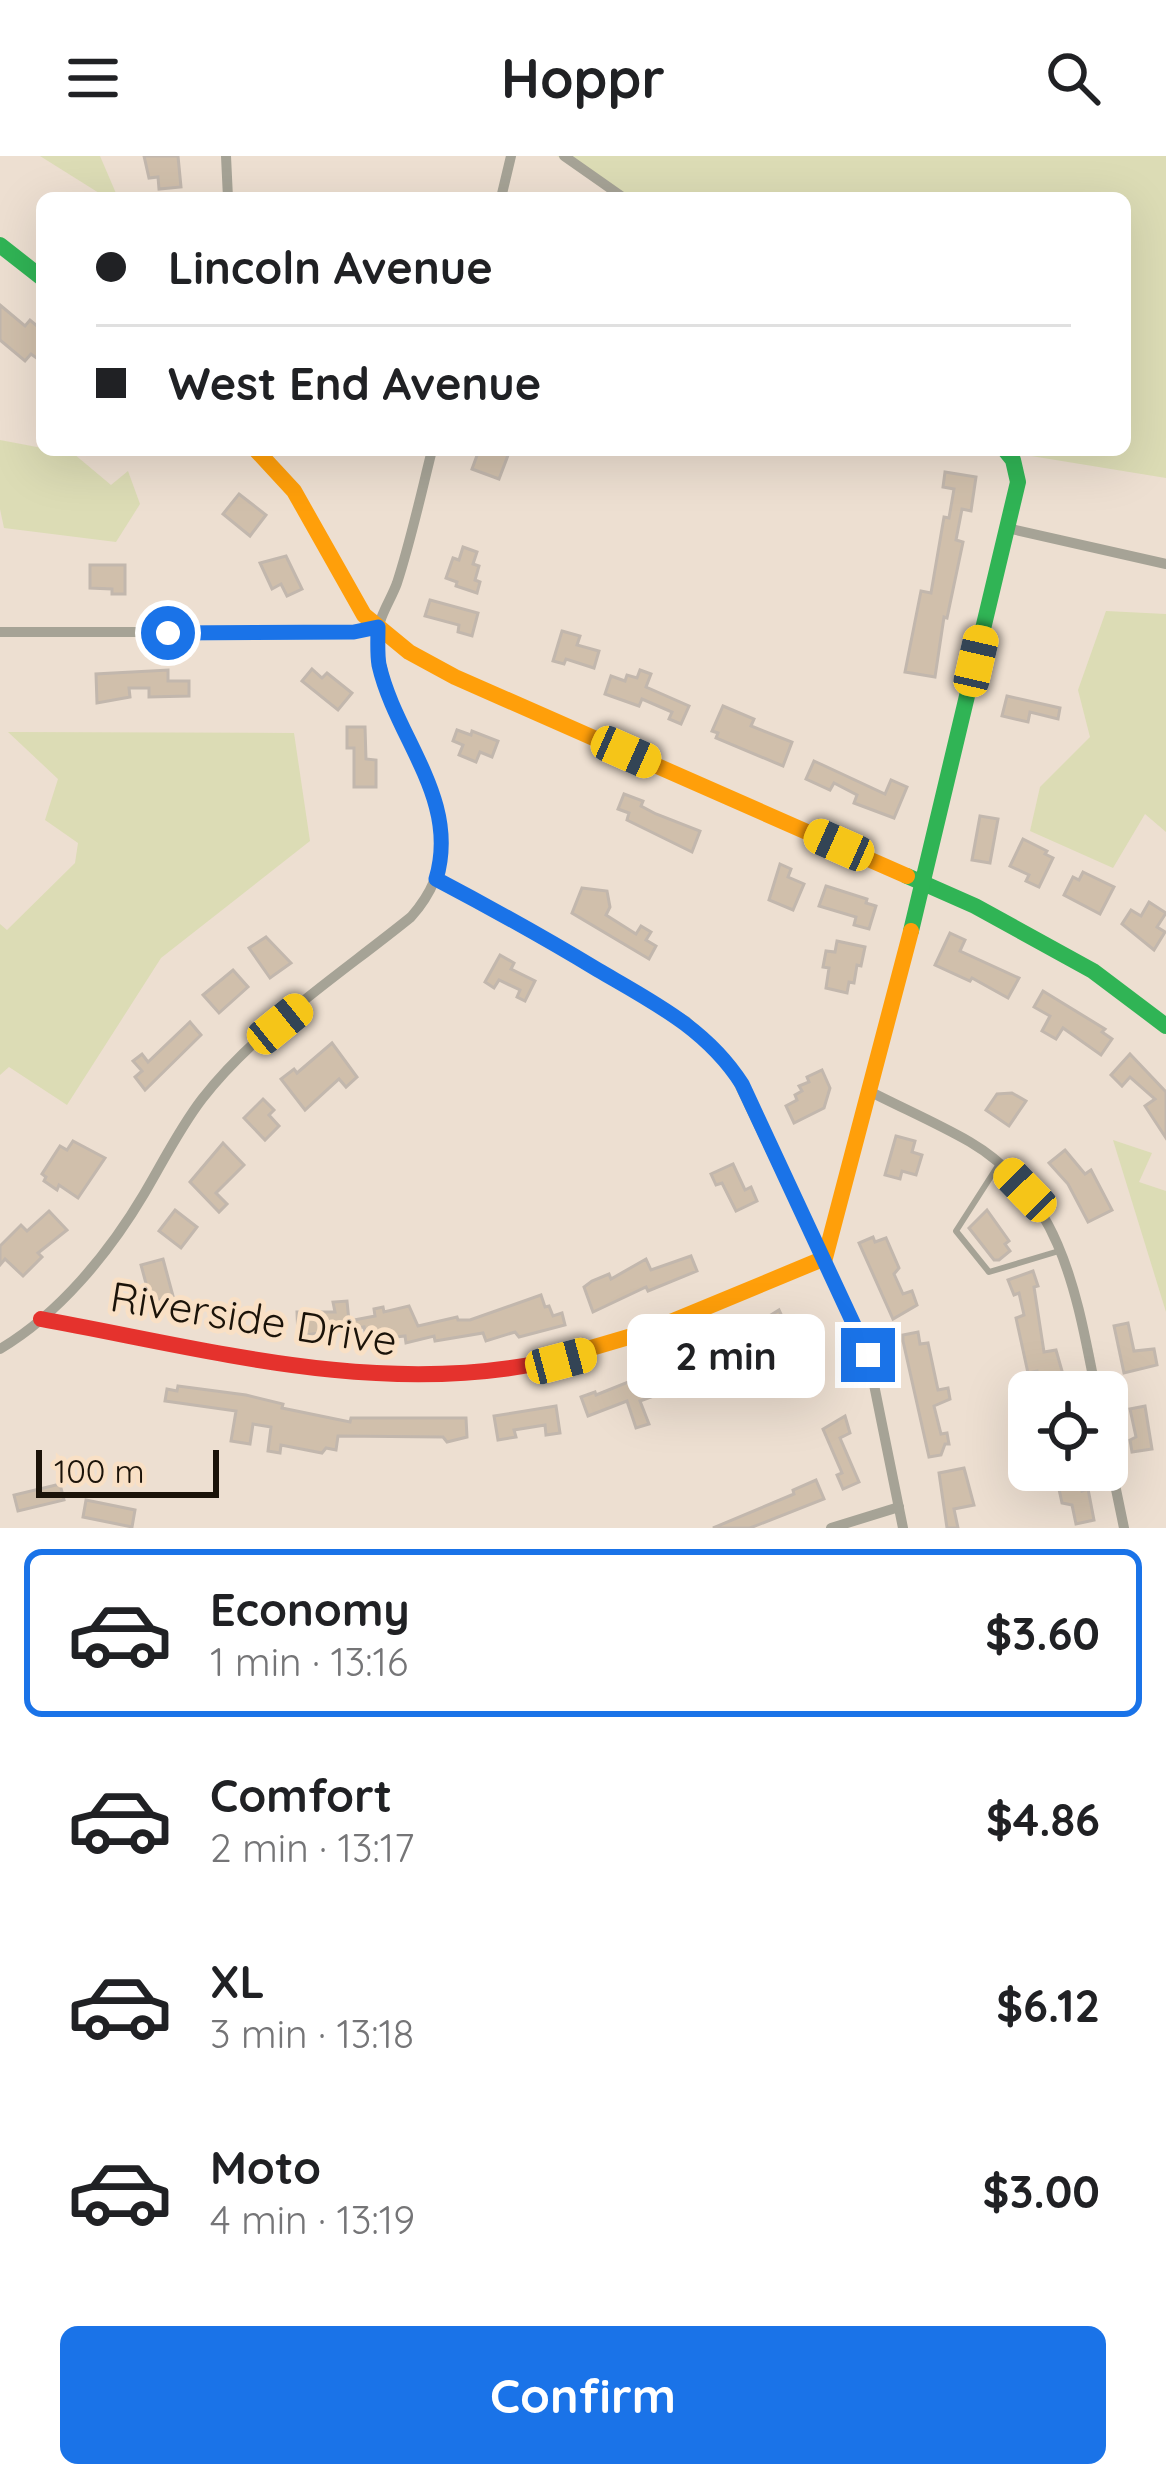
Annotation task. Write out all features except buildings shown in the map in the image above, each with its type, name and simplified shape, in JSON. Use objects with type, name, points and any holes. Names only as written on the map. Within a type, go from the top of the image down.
[{"type":"street","points":[[226,156],[228,192]]},
{"type":"street","points":[[502,192],[511,156]]},
{"type":"street","points":[[564,156],[615,192]]},
{"type":"street","points":[[0,245],[36,273]]},
{"type":"street","points":[[268,456],[294,491],[354,602],[409,652],[455,677],[924,882],[1093,971],[1166,1026]]},
{"type":"street","points":[[0,1349],[41,1319],[120,1230],[181,1130],[225,1072],[411,917],[436,879],[443,845],[440,811],[379,664],[378,627],[398,581],[430,456]]},
{"type":"street","points":[[825,1258],[924,882],[1007,528],[1017,471],[1008,456]]},
{"type":"street","points":[[1007,528],[1166,564]]},
{"type":"street","points":[[0,632],[354,632],[378,627]]},
{"type":"street","points":[[436,879],[686,1022],[717,1050],[742,1084],[825,1258],[876,1379],[903,1528]]},
{"type":"street","points":[[869,1091],[971,1142],[999,1164],[1042,1212],[1075,1286],[1092,1371]]},
{"type":"street","name":"Riverside Drive","points":[[41,1319],[347,1374],[473,1377],[614,1346],[825,1258]]},
{"type":"street","points":[[1116,1491],[1124,1528]]},
{"type":"street","points":[[831,1528],[899,1507]]},
{"type":"lane","points":[[999,1164],[956,1232],[989,1272],[1062,1250]]},
{"type":"green space","points":[[40,156],[100,156],[115,192],[97,192]]},
{"type":"green space","points":[[557,156],[1166,156],[1166,478],[1031,456],[1131,456],[1131,192],[614,192]]},
{"type":"green space","points":[[0,440],[36,447],[36,456],[76,456],[111,485],[128,471],[140,504],[116,542],[4,528]]},
{"type":"green space","points":[[1106,611],[1166,614],[1166,832],[1145,814],[1113,868],[1030,831],[1040,787],[1090,737],[1078,690]]},
{"type":"green space","points":[[8,732],[294,733],[310,841],[161,958],[67,1105],[9,1067],[0,1075],[0,924],[7,930],[75,863],[78,843],[45,820],[58,779]]},
{"type":"green space","points":[[1113,1140],[1152,1153],[1139,1182],[1166,1191],[1166,1312]]},
{"type":"traffic: fast","points":[[0,245],[36,273]]},
{"type":"traffic: fast","points":[[911,931],[1018,482],[1010,456]]},
{"type":"traffic: fast","points":[[907,876],[975,906],[1093,971],[1166,1026]]},
{"type":"traffic: slow","points":[[262,456],[294,491],[364,615],[409,652],[455,677],[907,876]]},
{"type":"traffic: slow","points":[[540,1363],[649,1331],[825,1258],[911,931]]},
{"type":"traffic: jam","points":[[41,1319],[227,1355],[352,1371],[477,1372],[540,1363]]},
{"type":"route","points":[[168,633],[354,632],[378,627],[379,664],[440,811],[443,845],[436,879],[686,1022],[717,1050],[742,1084],[868,1355]]}]
